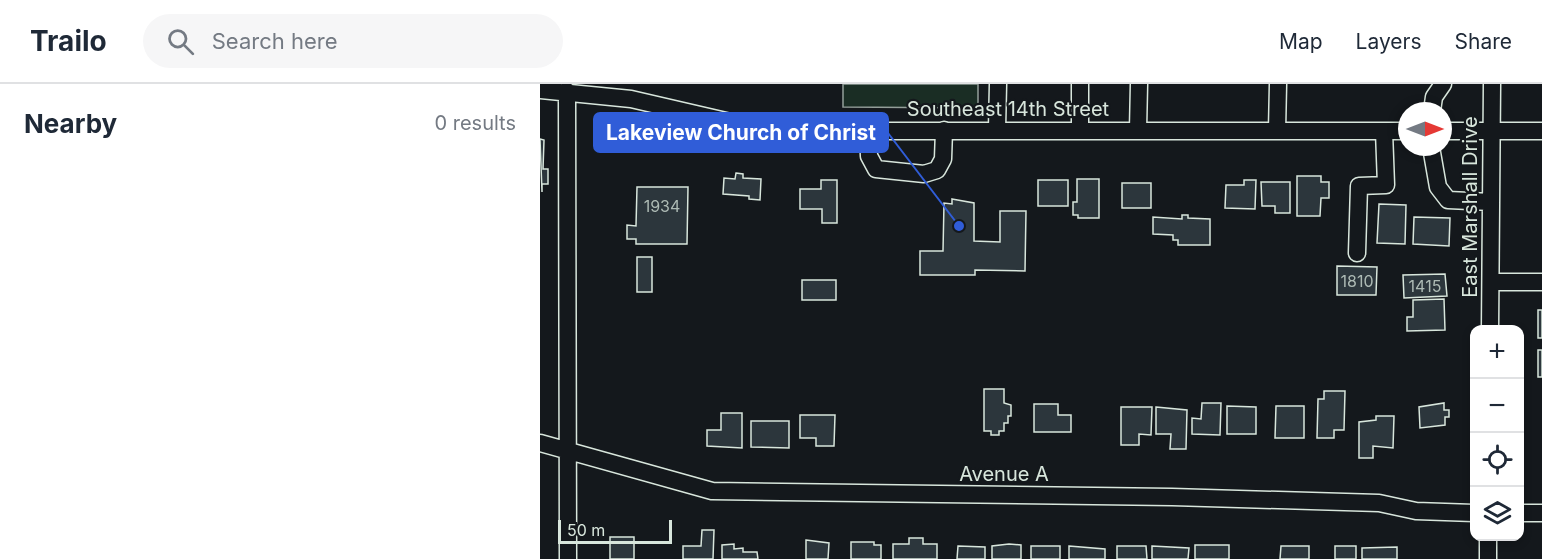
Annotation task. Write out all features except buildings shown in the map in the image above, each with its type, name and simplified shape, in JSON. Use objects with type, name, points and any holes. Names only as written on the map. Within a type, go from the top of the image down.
[{"type":"street","points":[[997,129],[998,84]]},
{"type":"street","points":[[1080,84],[1080,130]]},
{"type":"street","points":[[1138,84],[1138,130]]},
{"type":"street","points":[[1277,130],[1278,84]]},
{"type":"street","points":[[1433,102],[1443,84]]},
{"type":"street","name":"East Marshall Drive","points":[[1490,325],[1492,84]]},
{"type":"street","name":"Southeast 14th Street","points":[[540,90],[631,99],[739,124],[811,131],[997,129],[1398,131]]},
{"type":"street","points":[[567,91],[568,559]]},
{"type":"street","points":[[868,131],[869,156],[876,170],[924,174],[937,170],[943,159],[944,130]]},
{"type":"street","points":[[1357,253],[1359,186],[1386,185],[1384,131]]},
{"type":"street","points":[[1452,131],[1542,131]]},
{"type":"street","points":[[1433,156],[1438,188],[1448,200],[1491,202]]},
{"type":"street","points":[[1491,282],[1542,282]]},
{"type":"street","name":"Avenue A","points":[[540,443],[712,491],[1379,503],[1416,511],[1470,513]]},
{"type":"street","points":[[1524,513],[1542,513]]},
{"type":"street","points":[[1488,541],[1488,559]]},
{"type":"green space","points":[[843,84],[978,84],[978,108],[843,107]]},
{"type":"place","name":"Lakeview Church of Christ","points":[[959,226]]}]
